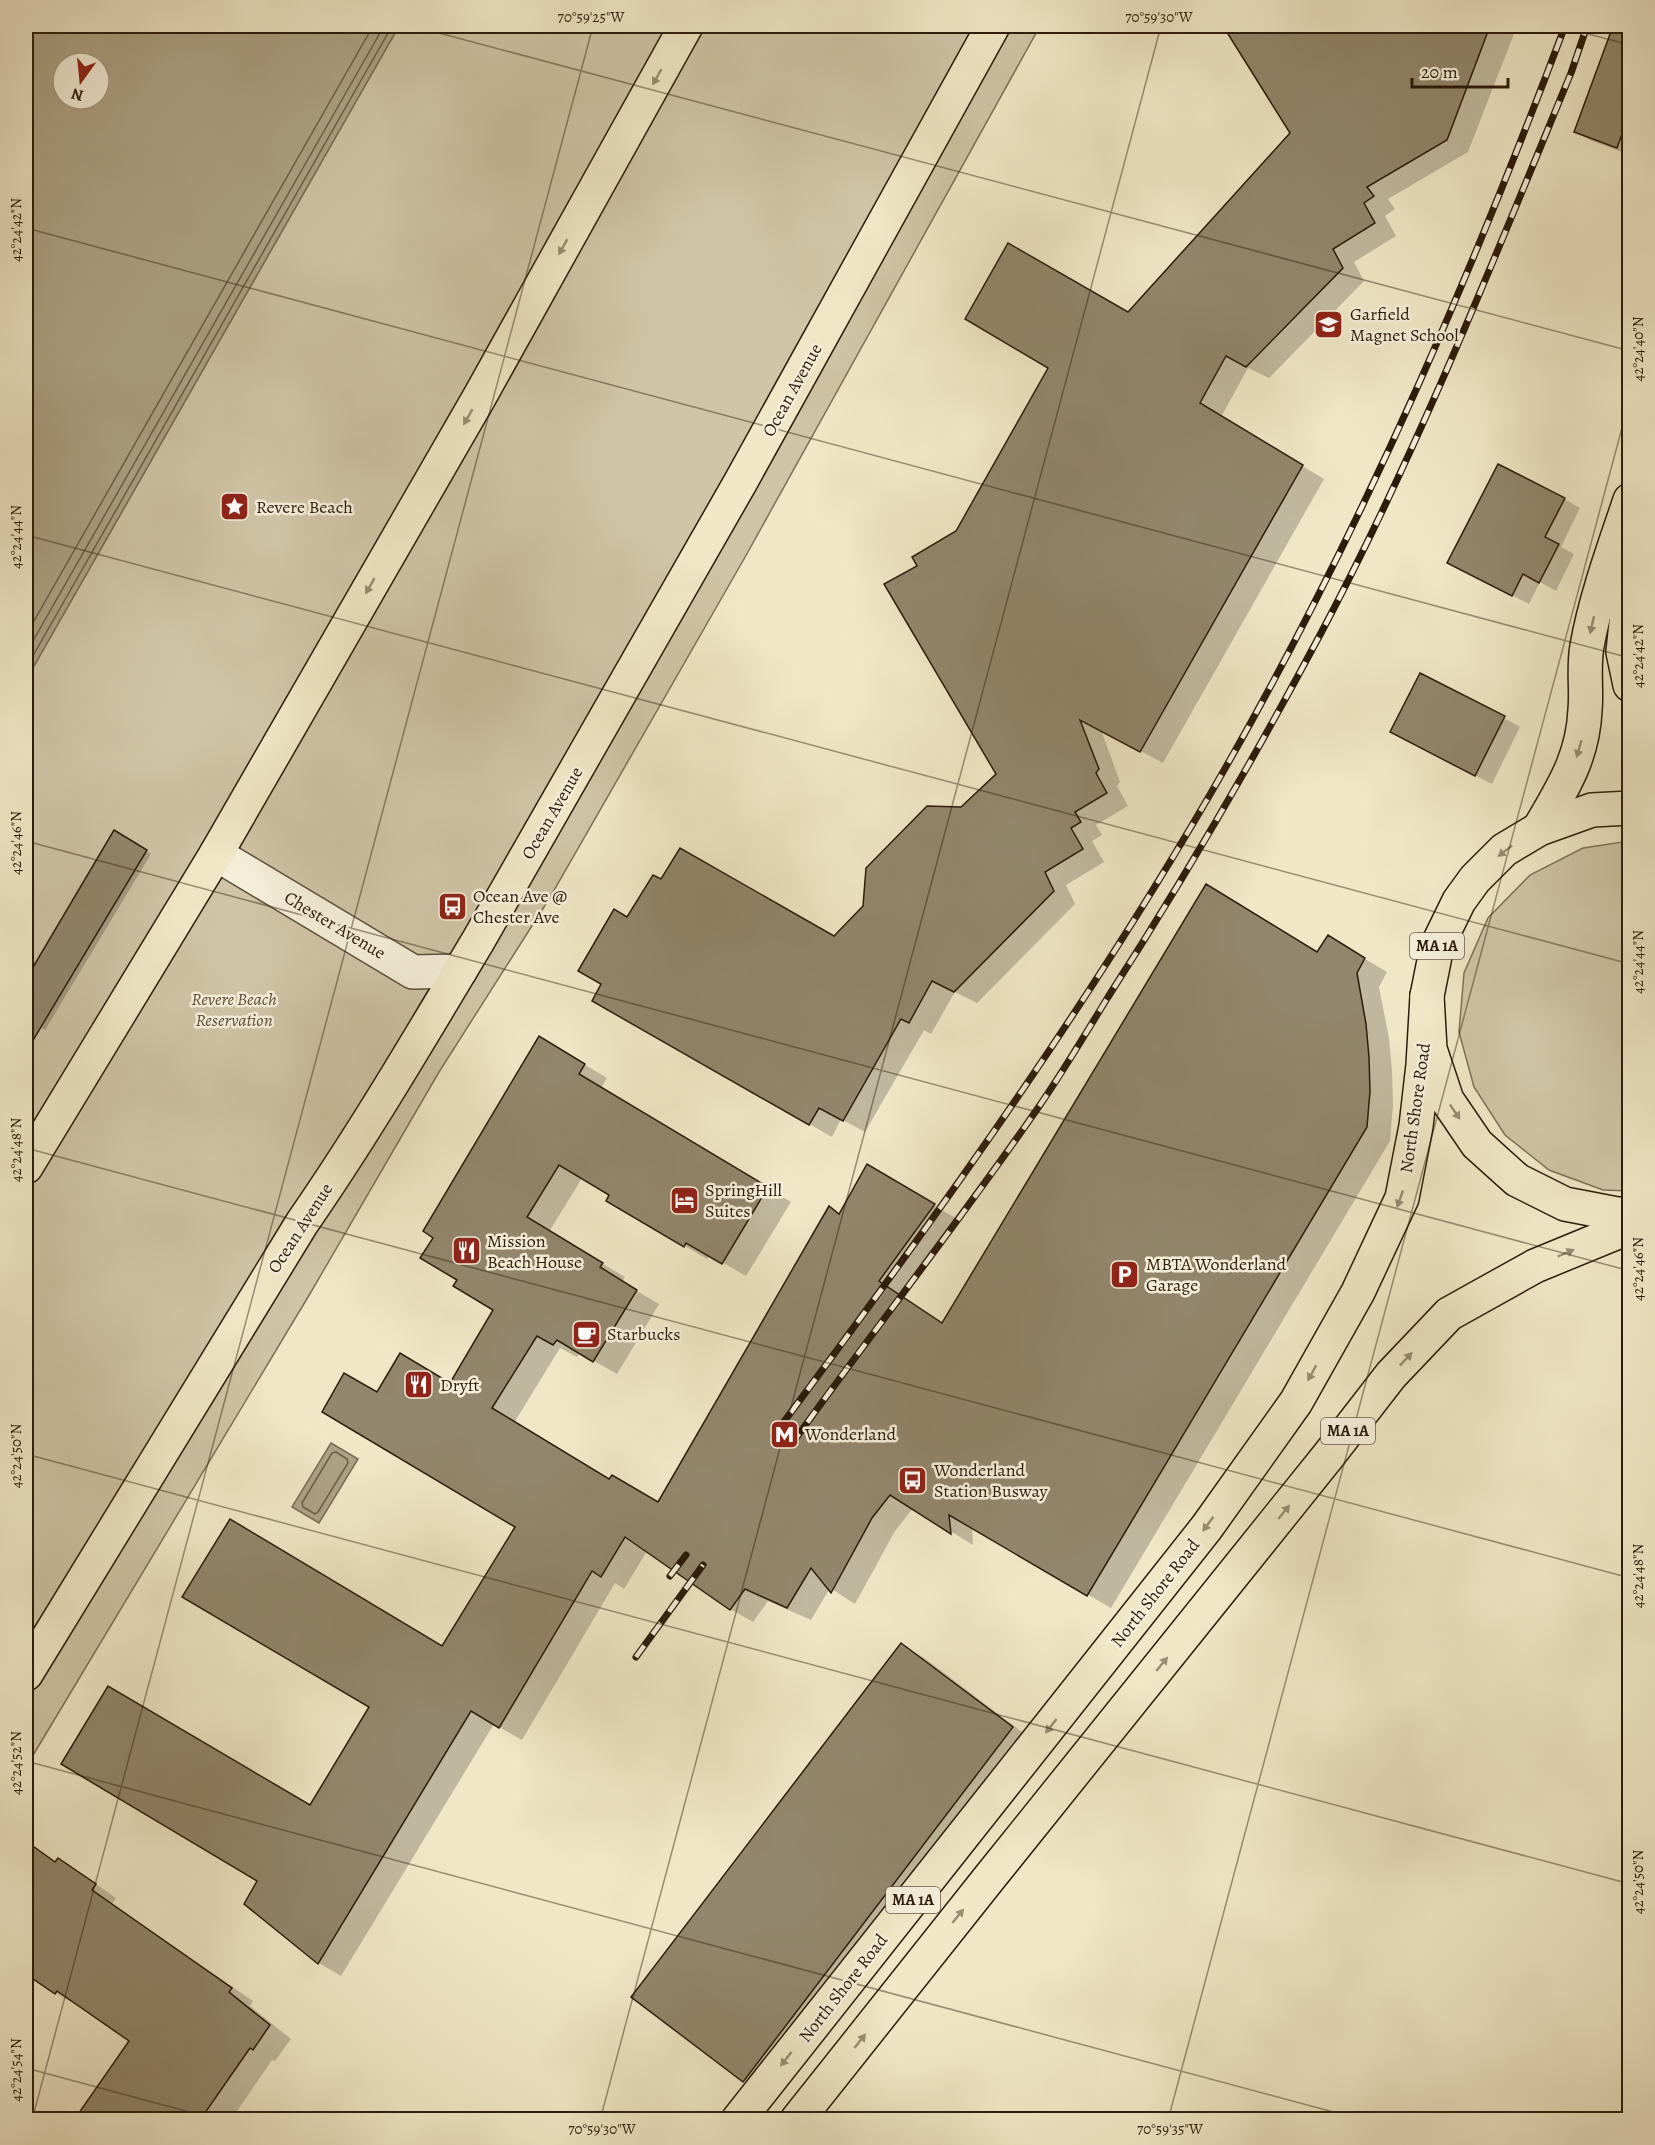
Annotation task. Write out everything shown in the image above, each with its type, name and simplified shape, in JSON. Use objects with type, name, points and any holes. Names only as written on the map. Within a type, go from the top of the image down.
[{"type":"main road","points":[[26,1167],[216,855],[480,396],[686,26]]},
{"type":"main road","name":"Ocean Avenue","points":[[26,1674],[302,1223],[459,972],[735,493],[993,26]]},
{"type":"main road","points":[[1539,829],[1570,775],[1581,745],[1586,710],[1586,649],[1607,568],[1629,500]]},
{"type":"main road","points":[[1629,584],[1623,652],[1629,685]]},
{"type":"main road","name":"MA 1A","points":[[1427,996],[1437,946],[1459,900],[1475,879],[1504,850],[1539,829],[1592,810],[1629,808]]},
{"type":"main road","points":[[1427,996],[1430,1049],[1447,1100],[1477,1144],[1517,1180],[1565,1204],[1617,1214],[1629,1214]]},
{"type":"main road","name":"North Shore Road","points":[[738,2120],[1207,1527],[1296,1402],[1358,1292],[1401,1198],[1416,1126],[1423,1065],[1427,996]]},
{"type":"main road","name":"MA 1A","points":[[797,2120],[1391,1375],[1449,1314],[1535,1266],[1629,1227]]},
{"type":"street","name":"Chester Avenue","points":[[216,855],[413,972],[459,972]]},
{"type":"green space","name":"Revere Beach Reservation","points":[[399,26],[1040,26],[744,559],[549,899],[439,1072],[311,1292],[26,1767],[26,680]]},
{"type":"green space","points":[[1629,841],[1629,1191],[1603,1190],[1549,1170],[1505,1135],[1474,1087],[1459,1032],[1464,973],[1488,918],[1530,875],[1583,848]]},
{"type":"water","points":[[26,26],[399,26],[26,680]]},
{"type":"water","points":[[331,1443],[358,1459],[319,1523],[292,1507]]},
{"type":"building","points":[[1223,26],[1490,26],[1447,140],[1367,187],[1374,196],[1364,203],[1375,223],[1333,249],[1343,268],[1246,367],[1226,356],[1200,403],[1303,465],[1140,752],[1080,720],[1099,769],[1096,773],[1107,793],[1075,812],[1081,822],[1071,828],[1083,849],[1045,872],[1054,891],[954,992],[932,981],[909,1023],[901,1019],[843,1121],[819,1108],[809,1125],[592,1001],[601,984],[578,971],[614,909],[627,917],[653,875],[661,879],[680,848],[834,936],[863,906],[866,868],[927,806],[961,807],[996,774],[884,584],[917,566],[912,557],[956,531],[1048,368],[965,319],[1008,243],[1128,312],[1290,133]]},
{"type":"building","points":[[1613,26],[1629,26],[1629,114],[1617,148],[1574,132]]},
{"type":"building","points":[[1498,464],[1565,498],[1545,537],[1559,544],[1539,583],[1523,574],[1512,596],[1447,563]]},
{"type":"building","points":[[1420,673],[1505,716],[1475,776],[1390,732]]},
{"type":"building","points":[[114,830],[147,850],[26,1052],[26,979]]},
{"type":"building","points":[[1206,884],[1317,952],[1328,935],[1365,958],[1357,973],[1369,1057],[1370,1091],[1367,1127],[1087,1596],[949,1515],[951,1534],[890,1495],[872,1518],[831,1593],[811,1568],[787,1608],[745,1589],[730,1610],[625,1537],[601,1577],[592,1571],[499,1728],[471,1711],[318,1964],[244,1904],[257,1881],[61,1764],[108,1686],[310,1805],[369,1707],[182,1597],[230,1519],[442,1646],[515,1527],[322,1412],[344,1373],[377,1392],[400,1353],[450,1383],[493,1310],[453,1286],[457,1280],[420,1258],[433,1238],[423,1231],[539,1036],[585,1064],[579,1074],[768,1187],[722,1264],[686,1243],[684,1247],[606,1201],[609,1195],[559,1165],[527,1217],[603,1263],[600,1267],[637,1290],[593,1362],[557,1340],[553,1345],[537,1336],[492,1408],[609,1479],[612,1475],[658,1502],[829,1206],[839,1214],[867,1164],[935,1204],[879,1281],[942,1323]]},
{"type":"building","points":[[901,1643],[1013,1727],[743,2082],[631,1997]]},
{"type":"building","points":[[26,1841],[55,1862],[58,1858],[96,1884],[92,1890],[232,1988],[229,1992],[270,2025],[253,2050],[250,2048],[200,2120],[74,2120],[129,2041],[57,1991],[55,1994],[26,1974]]},
{"type":"railway","points":[[774,1435],[963,1176],[1084,999],[1197,817],[1250,724],[1339,554],[1420,381],[1495,204],[1565,26]]},
{"type":"railway","points":[[791,1445],[979,1191],[1049,1092],[1191,863],[1271,726],[1356,565],[1422,426],[1513,215],[1571,73],[1587,26]]},
{"type":"railway","points":[[670,1576],[686,1555]]},
{"type":"railway","points":[[636,1657],[703,1565]]},
{"type":"place","name":"Garfield Magnet School","points":[[1329,324]]},
{"type":"place","name":"Revere Beach","points":[[235,507]]},
{"type":"place","name":"Ocean Ave @ Chester Ave","points":[[452,906]]},
{"type":"place","name":"SpringHill Suites","points":[[684,1200]]},
{"type":"place","name":"Mission Beach House","points":[[466,1251]]},
{"type":"place","name":"MBTA Wonderland Garage","points":[[1125,1274]]},
{"type":"place","name":"Starbucks","points":[[586,1334]]},
{"type":"place","name":"Dryft","points":[[419,1385]]},
{"type":"place","name":"Wonderland","points":[[784,1434]]},
{"type":"place","name":"Wonderland Station Busway","points":[[913,1480]]}]
